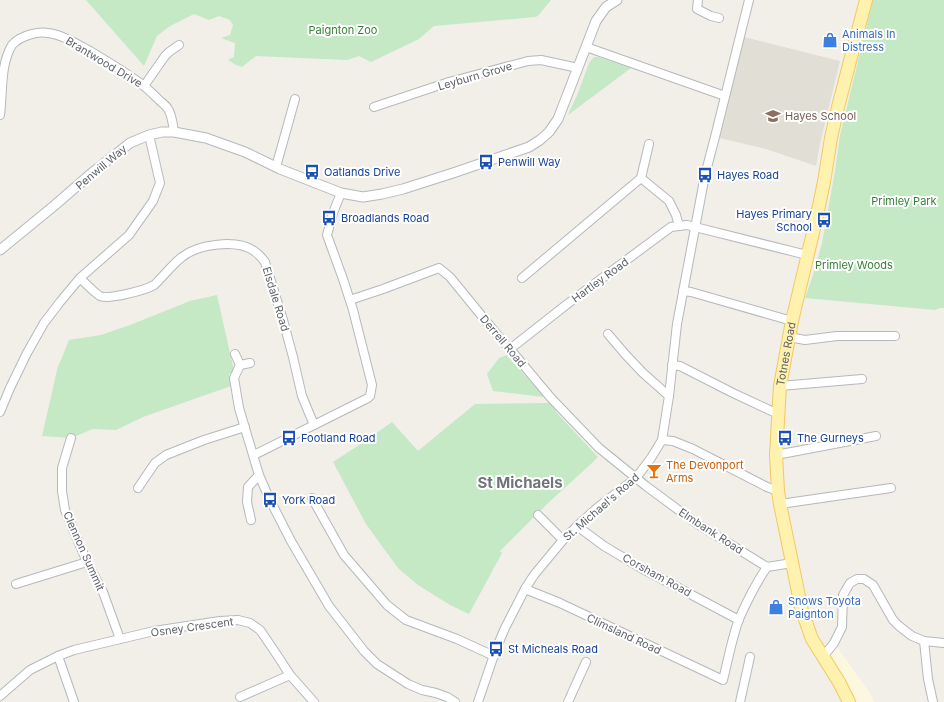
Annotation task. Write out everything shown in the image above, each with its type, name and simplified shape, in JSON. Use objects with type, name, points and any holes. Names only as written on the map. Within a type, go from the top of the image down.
[{"type":"main road","name":"Totnes Road","points":[[849,702],[839,682],[812,639],[802,611],[780,504],[776,455],[780,386],[789,337],[816,220],[838,106],[866,0]]},
{"type":"street","name":"Penwill Way","points":[[0,250],[130,143],[149,135],[162,132],[174,132],[206,138],[245,152],[276,167],[340,193],[363,197],[382,194],[453,173],[529,147],[549,132],[558,118],[596,21],[606,8],[617,0]]},
{"type":"street","points":[[698,0],[696,9],[719,18]]},
{"type":"street","points":[[749,0],[705,175],[677,324],[669,396],[662,440],[673,441],[694,449],[767,487],[778,491]]},
{"type":"street","name":"Brantwood Drive","points":[[0,116],[0,79],[3,59],[12,44],[20,39],[40,32],[65,38],[119,69],[144,86],[169,109],[174,132]]},
{"type":"street","points":[[144,86],[165,56],[179,45]]},
{"type":"street","points":[[586,47],[726,96]]},
{"type":"street","name":"Leyburn Grove","points":[[374,107],[449,82],[528,61],[541,60],[578,68]]},
{"type":"street","points":[[276,167],[295,99]]},
{"type":"street","points":[[0,412],[27,353],[44,323],[80,278],[129,235],[153,201],[160,183],[149,135]]},
{"type":"street","points":[[522,278],[641,178],[649,144]]},
{"type":"street","points":[[641,178],[669,201],[676,215],[679,226]]},
{"type":"street","points":[[254,455],[370,396],[372,385],[350,300],[327,235],[340,193]]},
{"type":"street","name":"Hartley Road","points":[[510,349],[566,305],[671,227],[687,225],[807,255]]},
{"type":"street","name":"Elsdale Road","points":[[80,278],[100,296],[110,297],[134,292],[154,285],[182,256],[200,248],[231,244],[244,246],[254,251],[260,255],[265,262],[287,335],[302,396],[314,425]]},
{"type":"street","name":"Derrell Road","points":[[350,300],[439,268],[450,277],[551,398],[599,448],[636,478]]},
{"type":"street","points":[[683,291],[692,292],[792,322]]},
{"type":"street","points":[[608,334],[643,373],[669,396]]},
{"type":"street","points":[[789,337],[805,340],[837,336],[895,336]]},
{"type":"street","points":[[235,354],[240,365],[234,378],[240,408],[259,475],[291,541],[329,606],[364,651],[377,664],[408,684],[422,690],[447,697],[455,702]]},
{"type":"street","points":[[240,365],[250,363]]},
{"type":"street","points":[[672,365],[680,366],[778,414]]},
{"type":"street","points":[[780,386],[862,379]]},
{"type":"street","points":[[138,488],[155,463],[166,455],[204,440],[245,427]]},
{"type":"street","points":[[776,455],[876,436]]},
{"type":"street","name":"Clennon Summit","points":[[71,438],[62,468],[62,491],[65,510],[87,562],[102,592],[120,639]]},
{"type":"street","name":"St. Michael's Road","points":[[478,702],[505,628],[534,575],[563,540],[577,526],[597,508],[636,478],[652,458],[662,440]]},
{"type":"street","points":[[251,520],[247,502],[248,487],[259,475]]},
{"type":"street","name":"Elmbank Road","points":[[636,478],[696,523],[767,567]]},
{"type":"street","points":[[780,504],[891,488]]},
{"type":"street","points":[[312,498],[344,555],[387,604],[406,620],[457,639],[494,656]]},
{"type":"street","points":[[538,515],[563,540]]},
{"type":"street","name":"Corsham Road","points":[[577,526],[604,546],[635,564],[739,620]]},
{"type":"street","points":[[16,584],[87,562]]},
{"type":"street","points":[[739,620],[755,587],[767,567],[792,563]]},
{"type":"street","points":[[823,657],[834,643],[842,627],[843,594],[850,583],[857,579],[864,579],[873,585],[893,620],[912,636],[924,641],[944,643]]},
{"type":"street","name":"Climsland Road","points":[[525,589],[560,603],[723,680],[730,649],[739,620]]},
{"type":"street","name":"Osney Crescent","points":[[0,696],[30,670],[74,650],[154,632],[220,621],[238,620],[250,624],[260,630],[290,675],[314,702]]},
{"type":"street","points":[[924,641],[928,678],[933,702]]},
{"type":"street","points":[[58,656],[74,702]]},
{"type":"street","points":[[740,702],[750,657]]},
{"type":"street","points":[[568,702],[586,662]]},
{"type":"street","points":[[240,697],[290,675]]},
{"type":"shaded area","name":"Hayes School","points":[[740,36],[840,61],[816,166],[766,149],[715,137]]},
{"type":"shaded area","points":[[834,643],[870,693],[874,702],[856,702],[826,653]]},
{"type":"green space","name":"Paignton Zoo","points":[[86,0],[551,0],[538,16],[535,17],[434,26],[419,39],[371,62],[359,56],[347,60],[256,56],[242,67],[228,60],[234,57],[235,43],[221,38],[230,35],[233,25],[230,20],[219,16],[209,20],[194,14],[170,26],[157,36],[144,66]]},
{"type":"green space","points":[[873,0],[944,0],[944,308],[935,310],[805,298],[822,243],[840,135]]},
{"type":"green space","points":[[594,57],[631,68],[568,115],[589,63]]},
{"type":"green space","points":[[217,295],[234,371],[229,374],[231,386],[143,417],[116,430],[93,429],[71,438],[42,436],[58,366],[69,340],[101,335],[190,301]]},
{"type":"green space","points":[[507,355],[544,397],[493,391],[487,374],[499,358]]},
{"type":"green space","points":[[552,403],[556,412],[598,457],[547,504],[500,551],[502,553],[469,614],[450,605],[418,585],[398,568],[366,524],[333,462],[392,422],[418,451],[475,404]]},
{"type":"place","name":"Animals In Distress","points":[[830,40]]},
{"type":"place","name":"Hayes School","points":[[773,116]]},
{"type":"place","name":"Penwill Way","points":[[486,162]]},
{"type":"place","name":"Oatlands Drive","points":[[312,172]]},
{"type":"place","name":"Hayes Road","points":[[705,175]]},
{"type":"place","name":"Broadlands Road","points":[[329,218]]},
{"type":"place","name":"Hayes Primary School","points":[[824,220]]},
{"type":"place","name":"Footland Road","points":[[289,438]]},
{"type":"place","name":"The Gurneys","points":[[785,438]]},
{"type":"place","name":"The Devonport Arms","points":[[654,471]]},
{"type":"place","name":"York Road","points":[[270,500]]},
{"type":"place","name":"Snows Toyota Paignton","points":[[776,607]]},
{"type":"place","name":"St Micheals Road","points":[[496,649]]},
{"type":"district","name":"St Michaels","points":[[520,482]]},
{"type":"park label","name":"Primley Park","points":[[904,201]]},
{"type":"park label","name":"Primley Woods","points":[[854,265]]}]
